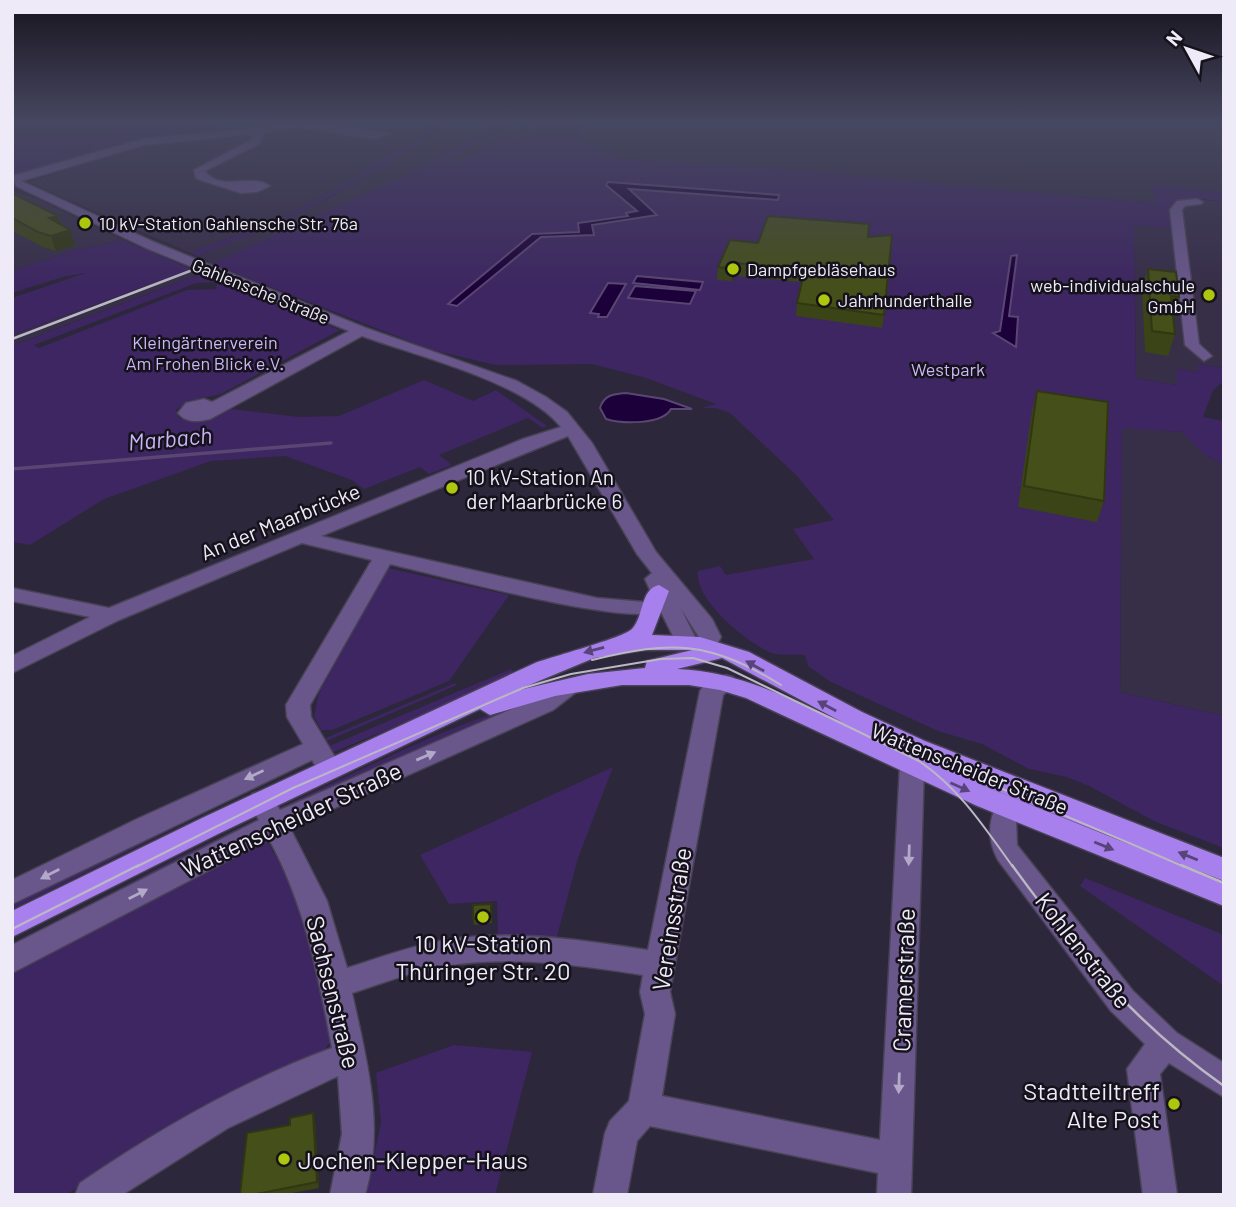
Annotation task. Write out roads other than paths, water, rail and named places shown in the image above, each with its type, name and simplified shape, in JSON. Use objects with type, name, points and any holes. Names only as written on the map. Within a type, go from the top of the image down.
[{"type":"main road","points":[[626,644],[643,632],[655,600]]},
{"type":"main road","name":"Wattenscheider Straße","points":[[415,732],[565,660],[626,644],[704,649],[1012,798],[1224,894]]},
{"type":"main road","name":"Wattenscheider Straße","points":[[614,679],[704,649]]},
{"type":"main road","name":"Wattenscheider Straße","points":[[704,649],[724,683]]},
{"type":"main road","name":"Wattenscheider Straße","points":[[12,925],[268,812],[323,758],[415,732],[521,697],[573,685],[673,674],[724,683],[754,692],[912,766],[1224,870]]},
{"type":"street","points":[[202,177],[235,186]]},
{"type":"street","name":"Gahlensche Straße","points":[[16,183],[150,246],[361,331],[481,373],[571,429],[604,474],[647,554],[704,624],[710,636],[704,649],[655,600],[647,554]]},
{"type":"street","points":[[1197,202],[1181,203],[1176,210],[1192,345],[1204,356]]},
{"type":"street","points":[[212,408],[361,331]]},
{"type":"street","name":"An der Maarbrücke","points":[[12,666],[111,615],[529,443],[571,429]]},
{"type":"street","points":[[300,537],[597,605],[655,600]]},
{"type":"street","points":[[323,758],[299,717],[298,705],[375,569],[386,555]]},
{"type":"street","points":[[12,594],[111,615]]},
{"type":"street","name":"Vereinsstraße","points":[[644,1109],[660,1014],[655,992],[660,965],[712,691],[724,683]]},
{"type":"street","name":"Wattenscheider Straße","points":[[12,960],[268,812],[545,704],[573,685]]},
{"type":"street","name":"Wattenscheider Straße","points":[[12,893],[146,825],[323,758]]},
{"type":"street","name":"Cramerstraße","points":[[894,1195],[912,766]]},
{"type":"street","name":"Kohlenstraße","points":[[1012,798],[999,830],[1000,841],[1007,852],[1122,1001],[1166,1042],[1224,1082]]},
{"type":"street","name":"Sachsenstraße","points":[[268,812],[293,856],[318,917],[336,985],[360,1101],[362,1131],[347,1195]]},
{"type":"street","points":[[336,985],[444,953],[500,949],[558,949],[660,965]]},
{"type":"street","points":[[1160,1195],[1143,1069],[1166,1042]]},
{"type":"street","points":[[92,1195],[153,1153],[219,1115],[279,1084],[350,1056]]},
{"type":"street","points":[[610,1195],[622,1133],[644,1109],[896,1160]]},
{"type":"waterway","name":"Marbach","points":[[12,469],[331,443]]},
{"type":"tram line","points":[[592,660],[646,649],[690,648],[732,660],[781,685]]},
{"type":"tram line","points":[[136,867],[293,788],[523,688],[571,674],[661,659],[693,658],[727,668],[919,761],[959,796],[1013,867]]},
{"type":"tram line","points":[[923,755],[1185,867]]},
{"type":"tram line","points":[[12,929],[139,865]]},
{"type":"tram line","points":[[1012,865],[1059,928],[1109,985],[1163,1038],[1224,1086]]},
{"type":"tram line","points":[[1181,865],[1224,883]]},
{"type":"railway","points":[[12,339],[190,271]]},
{"type":"place","name":"10 kV-Station Gahlensche Str. 76a","points":[[85,223]]},
{"type":"place","name":"Dampfgebläsehaus","points":[[733,269]]},
{"type":"place","name":"web-individualschule GmbH","points":[[1209,295]]},
{"type":"place","name":"Jahrhunderthalle","points":[[824,300]]},
{"type":"place","name":"10 kV-Station An der Maarbrücke 6","points":[[452,488]]},
{"type":"place","name":"10 kV-Station Thüringer Str. 20","points":[[483,917]]},
{"type":"place","name":"Stadtteiltreff Alte Post","points":[[1174,1104]]},
{"type":"place","name":"Jochen-Klepper-Haus","points":[[284,1159]]},
{"type":"park label","name":"Kleingärtnerverein Am Frohen Blick e.V.","points":[[205,352]]},
{"type":"park label","name":"Westpark","points":[[948,369]]}]
